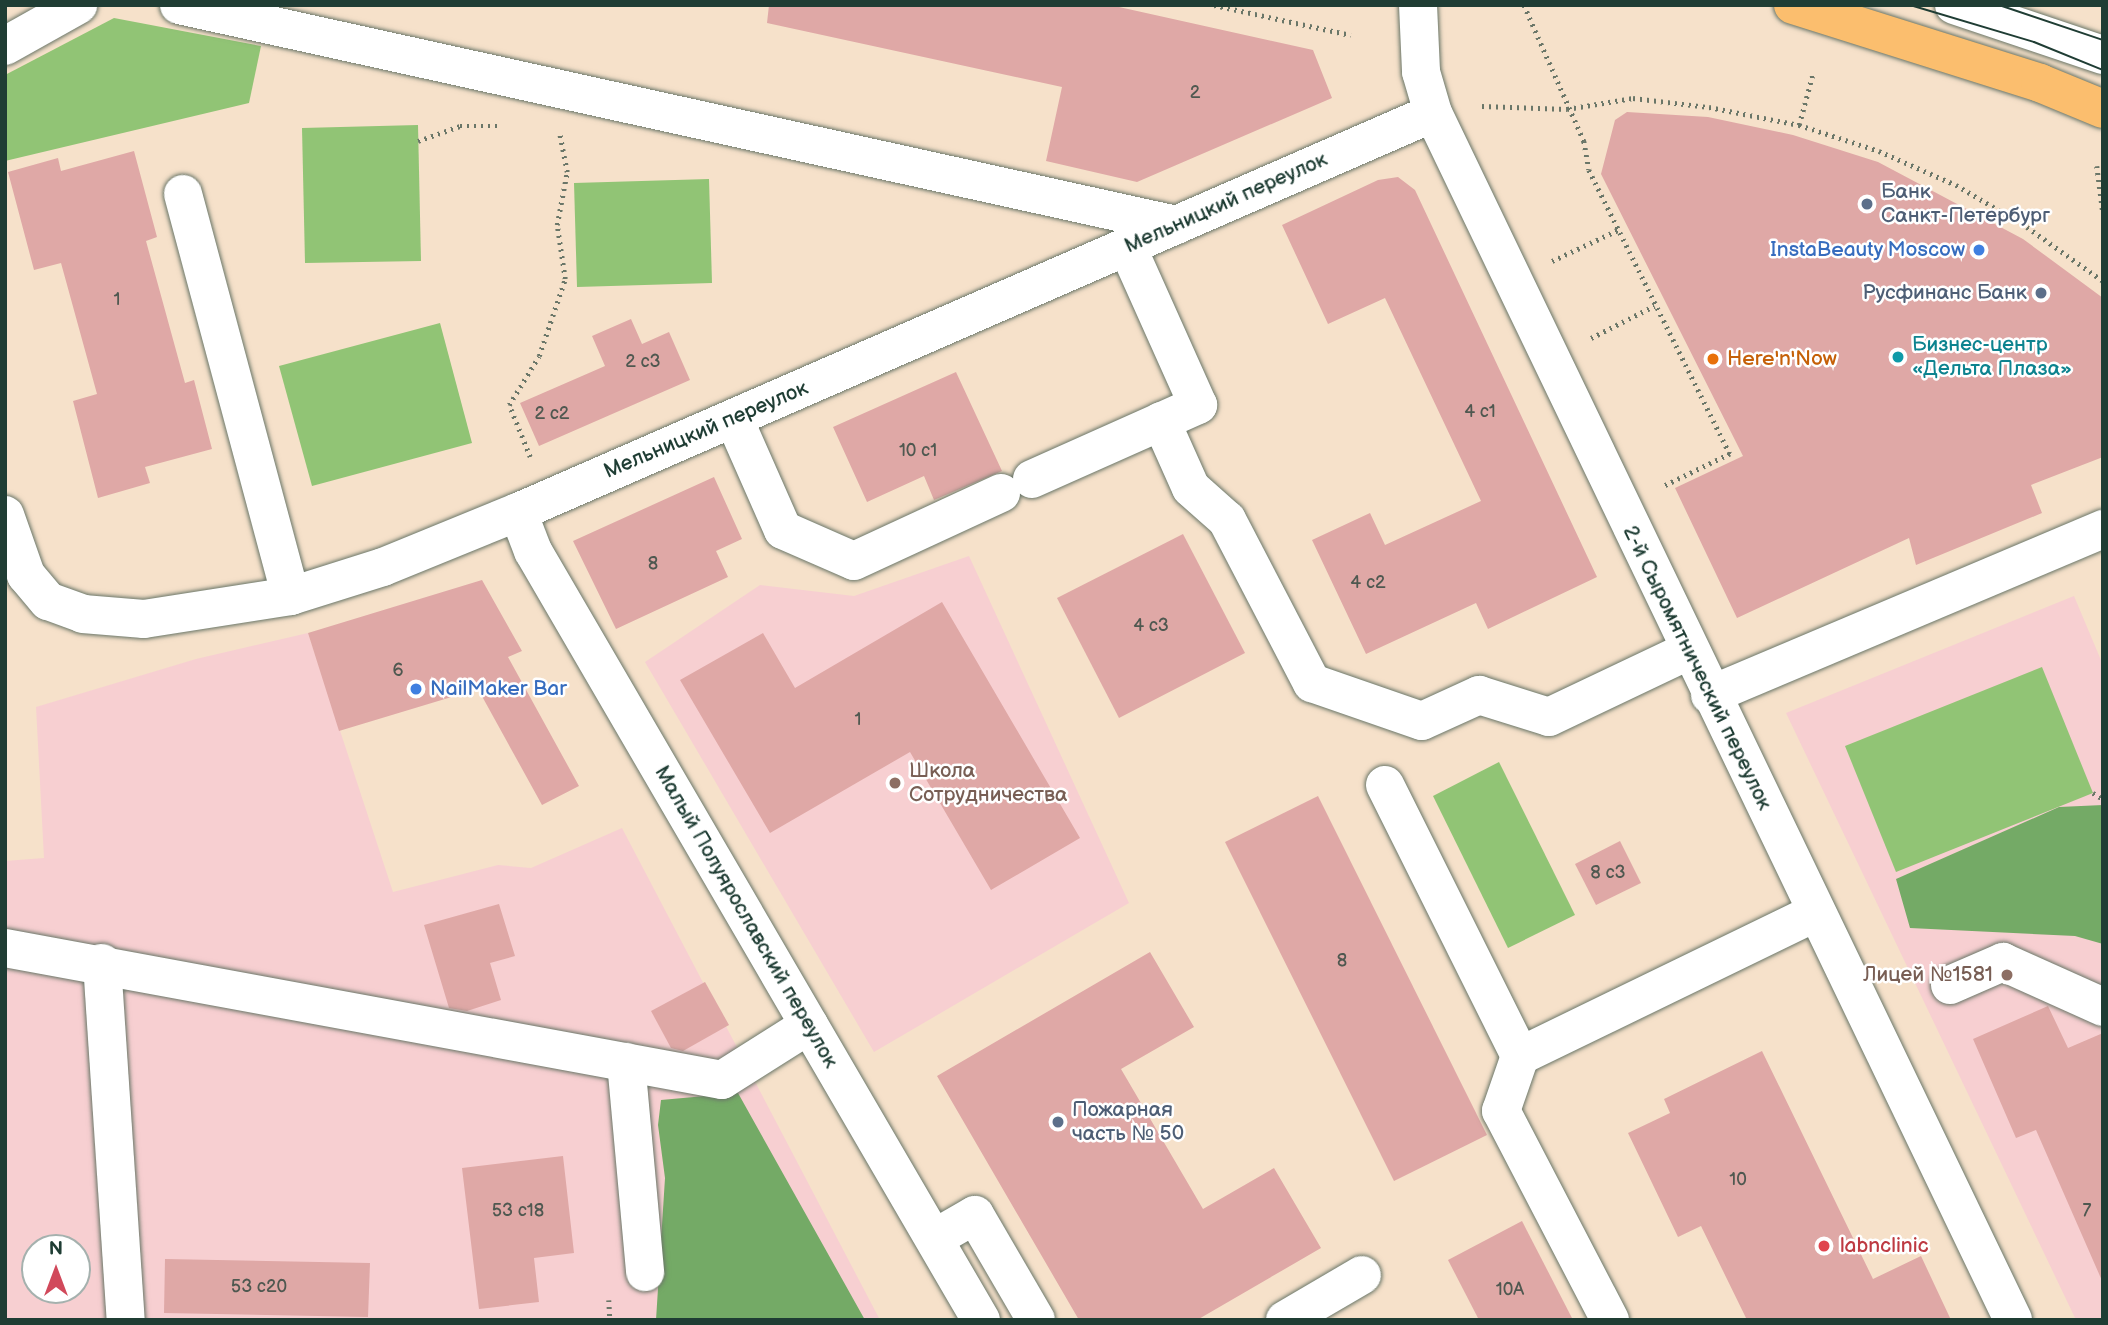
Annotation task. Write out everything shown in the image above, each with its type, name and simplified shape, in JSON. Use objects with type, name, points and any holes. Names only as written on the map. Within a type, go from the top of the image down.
[{"type":"main road","points":[[1793,5],[2040,83],[2103,109]]},
{"type":"street","points":[[5,46],[78,5]]},
{"type":"street","points":[[179,5],[1176,225]]},
{"type":"street","name":"2-й Сыромятнический переулок","points":[[1418,5],[1421,72],[1433,113],[1688,651],[2013,1320]]},
{"type":"street","points":[[1954,5],[2103,55]]},
{"type":"street","name":"Мельницкий переулок","points":[[8,539],[26,575],[48,601],[83,614],[144,620],[291,596],[383,567],[518,512],[1433,113]]},
{"type":"street","points":[[183,194],[291,596]]},
{"type":"street","points":[[734,419],[783,530],[854,561],[1198,405],[1127,246]]},
{"type":"street","points":[[1161,421],[1191,488],[1227,520],[1312,683],[1422,721],[1479,695],[1549,717],[1688,651]]},
{"type":"street","name":"Малый Полуярославский переулок","points":[[518,512],[533,551],[981,1320]]},
{"type":"street","points":[[1710,695],[2103,529]]},
{"type":"street","points":[[1385,785],[1520,1056]]},
{"type":"street","points":[[1610,1320],[1501,1111],[1520,1056],[1815,913]]},
{"type":"street","points":[[5,948],[102,963],[722,1080],[809,1025]]},
{"type":"street","points":[[1950,985],[2003,961],[2103,1007]]},
{"type":"street","points":[[102,963],[126,1320]]},
{"type":"street","points":[[626,1062],[645,1272]]},
{"type":"street","points":[[935,1238],[975,1215],[1036,1320]]},
{"type":"street","points":[[1285,1320],[1362,1275]]},
{"type":"path","points":[[1214,5],[1350,36]]},
{"type":"path","points":[[1524,5],[1618,230],[1730,454],[1660,488]]},
{"type":"path","points":[[1799,125],[1813,73]]},
{"type":"path","points":[[533,463],[509,405],[539,356],[565,279],[557,225],[567,172],[558,125],[560,89]]},
{"type":"path","points":[[1479,106],[1567,108],[1633,99],[1709,107],[1799,125],[1879,150],[1956,185],[2027,227],[2103,281]]},
{"type":"path","points":[[418,141],[460,126],[516,125]]},
{"type":"path","points":[[2096,166],[2103,214]]},
{"type":"path","points":[[1542,266],[1618,230]]},
{"type":"path","points":[[1590,339],[1654,306]]},
{"type":"path","points":[[2093,793],[2103,799]]},
{"type":"shaded area","name":"Школа Сотрудничества","points":[[969,556],[1129,903],[874,1052],[645,662],[760,585],[854,596]]},
{"type":"shaded area","name":"Лицей №1581","points":[[2074,596],[2103,665],[2103,1320],[2076,1320],[1786,713]]},
{"type":"shaded area","points":[[308,633],[393,892],[498,865],[531,868],[622,828],[880,1320],[5,1320],[5,861],[44,858],[36,707],[196,659]]},
{"type":"green space","points":[[114,18],[261,46],[249,103],[5,161],[5,75]]},
{"type":"green space","points":[[418,125],[421,261],[305,263],[302,128]]},
{"type":"green space","points":[[709,179],[712,283],[577,287],[574,183]]},
{"type":"green space","points":[[440,323],[472,443],[312,486],[279,366]]},
{"type":"green space","points":[[2042,667],[2093,793],[1896,872],[1845,746]]},
{"type":"green space","points":[[1499,762],[1575,915],[1508,948],[1433,796]]},
{"type":"green space","points":[[2103,805],[2103,944],[2075,936],[1910,928],[1896,879],[2059,807]]},
{"type":"green space","points":[[738,1093],[865,1320],[656,1320],[665,1178],[658,1125],[661,1100]]},
{"type":"building","points":[[769,5],[1110,5],[1313,50],[1332,98],[1137,182],[1046,161],[1062,87],[767,23]]},
{"type":"building","name":"Бизнес-центр «Дельта Плаза»","points":[[1627,112],[1708,117],[1793,135],[1878,162],[2023,239],[2103,298],[2103,457],[2031,485],[2042,513],[1916,565],[1909,538],[1737,618],[1675,488],[1743,456],[1601,174],[1615,120]]},
{"type":"building","points":[[134,151],[157,237],[146,241],[185,383],[194,380],[212,449],[145,467],[150,483],[98,498],[73,401],[97,394],[61,263],[34,270],[8,172],[58,158],[61,171]]},
{"type":"building","points":[[1398,177],[1415,190],[1597,577],[1488,629],[1476,603],[1366,654],[1312,540],[1370,513],[1385,545],[1481,501],[1385,298],[1328,324],[1282,225],[1378,180]]},
{"type":"building","points":[[631,319],[642,344],[669,332],[690,380],[539,446],[520,403],[605,366],[592,336]]},
{"type":"building","points":[[956,372],[1002,471],[934,500],[924,476],[867,502],[833,427]]},
{"type":"building","points":[[714,477],[742,539],[716,551],[728,577],[616,629],[573,541]]},
{"type":"building","points":[[1183,534],[1245,653],[1119,718],[1057,598]]},
{"type":"building","points":[[482,580],[522,651],[508,657],[579,786],[542,805],[478,689],[339,731],[308,633]]},
{"type":"building","points":[[942,602],[1080,838],[991,890],[910,752],[770,833],[680,680],[763,633],[795,688]]},
{"type":"building","points":[[1318,796],[1487,1135],[1394,1181],[1225,842]]},
{"type":"building","points":[[1620,841],[1641,883],[1596,905],[1575,864]]},
{"type":"building","points":[[499,904],[515,956],[490,963],[501,1000],[467,1011],[449,1008],[424,925]]},
{"type":"building","name":"Пожарная часть № 50","points":[[1150,952],[1194,1027],[1121,1069],[1203,1209],[1274,1168],[1321,1248],[1197,1320],[1079,1320],[937,1076]]},
{"type":"building","points":[[705,982],[729,1025],[683,1051],[671,1048],[651,1011]]},
{"type":"building","points":[[2048,1006],[2068,1048],[2103,1033],[2103,1283],[2036,1130],[2016,1138],[1973,1039]]},
{"type":"building","points":[[1762,1051],[1873,1279],[1921,1256],[1951,1320],[1747,1320],[1701,1226],[1678,1237],[1628,1133],[1670,1113],[1664,1099]]},
{"type":"building","points":[[563,1156],[574,1253],[534,1258],[539,1302],[479,1309],[462,1168]]},
{"type":"building","points":[[1522,1221],[1573,1320],[1479,1320],[1448,1260]]},
{"type":"building","points":[[165,1259],[370,1263],[368,1317],[164,1313]]},
{"type":"tram line","points":[[1910,5],[2034,42],[2103,70]]},
{"type":"tram line","points":[[1999,5],[2103,40]]},
{"type":"place","name":"Банк Санкт-Петербург","points":[[1867,204]]},
{"type":"place","name":"InstaBeauty Moscow","points":[[1979,250]]},
{"type":"place","name":"Русфинанс Банк","points":[[2041,293]]},
{"type":"place","name":"Бизнес-центр «Дельта Плаза»","points":[[1898,357]]},
{"type":"place","name":"Here'n'Now","points":[[1713,359]]},
{"type":"place","name":"NailMaker Bar","points":[[416,689]]},
{"type":"place","name":"Школа Сотрудничества","points":[[895,783]]},
{"type":"place","name":"Лицей №1581","points":[[2007,975]]},
{"type":"place","name":"Пожарная часть № 50","points":[[1058,1122]]},
{"type":"place","name":"labnclinic","points":[[1824,1246]]}]
